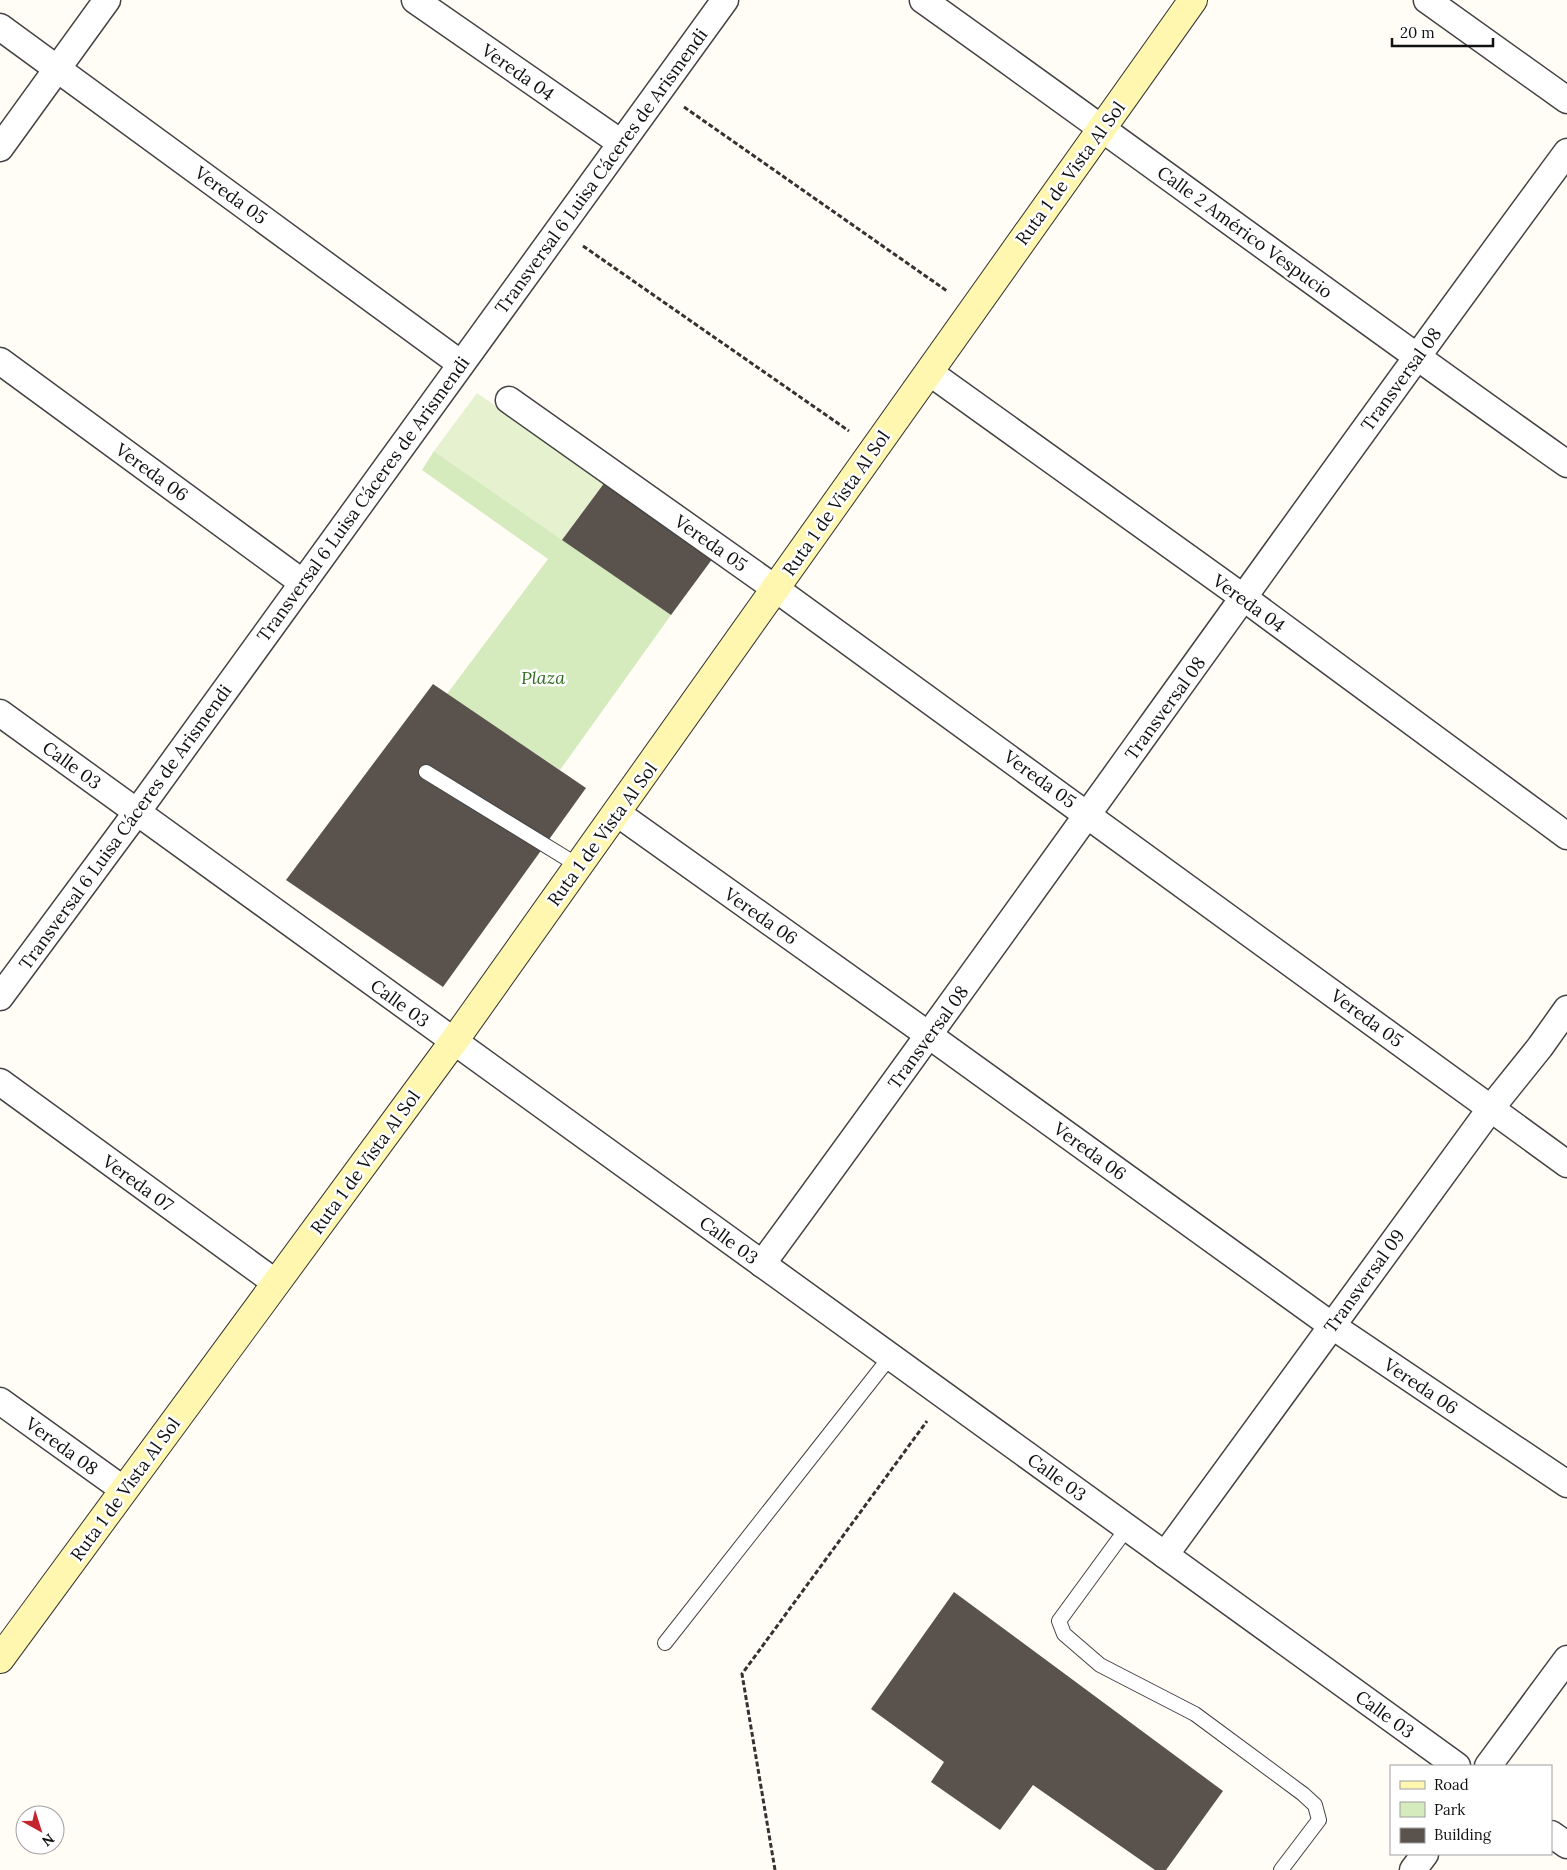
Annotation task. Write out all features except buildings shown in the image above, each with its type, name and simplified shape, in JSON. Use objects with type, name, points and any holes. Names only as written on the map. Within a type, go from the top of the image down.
[{"type":"street","points":[[0,148],[107,0]]},
{"type":"street","name":"Vereda 04","points":[[415,0],[620,143]]},
{"type":"street","name":"Transversal 6 Luisa Cáceres de Arismendi","points":[[0,997],[137,812],[558,228],[725,0]]},
{"type":"street","name":"Calle 2 Américo Vespucio","points":[[923,0],[1567,464]]},
{"type":"street","name":"Ruta 1 de Vista Al Sol","points":[[0,1660],[454,1041],[1193,0]]},
{"type":"street","points":[[1427,0],[1567,100]]},
{"type":"street","name":"Vereda 05","points":[[0,27],[461,364]]},
{"type":"street","name":"Transversal 08","points":[[762,1264],[930,1036],[1416,357],[1567,152]]},
{"type":"street","name":"Vereda 06","points":[[0,361],[303,583]]},
{"type":"street","name":"Vereda 04","points":[[929,372],[1244,598],[1567,836]]},
{"type":"street","name":"Vereda 05","points":[[509,400],[1089,814],[1567,1164]]},
{"type":"street","name":"Calle 03","points":[[0,713],[1457,1765]]},
{"type":"street","name":"Vereda 06","points":[[617,813],[1331,1325],[1567,1484]]},
{"type":"street","name":"Transversal 09","points":[[1165,1555],[1331,1325],[1491,1108],[1540,1047],[1567,1009]]},
{"type":"street","name":"Vereda 07","points":[[0,1082],[276,1283]]},
{"type":"street","name":"Vereda 08","points":[[0,1401],[124,1490]]},
{"type":"street","points":[[1489,1765],[1567,1659]]},
{"type":"street","points":[[1552,1835],[1567,1845]]},
{"type":"street","points":[[1414,1870],[1424,1855]]},
{"type":"lane","points":[[426,772],[579,866]]},
{"type":"lane","points":[[665,1643],[890,1357]]},
{"type":"lane","points":[[1127,1528],[1059,1621],[1064,1634],[1100,1665],[1195,1714],[1303,1794],[1315,1806],[1318,1820],[1281,1870]]},
{"type":"path","points":[[659,90],[973,308]]},
{"type":"path","points":[[558,228],[874,448]]},
{"type":"path","points":[[774,1870],[742,1674],[945,1396]]},
{"type":"green space","points":[[477,393],[605,482],[562,540],[434,451]]},
{"type":"green space","name":"Plaza","points":[[434,451],[671,615],[560,770],[447,694],[548,559],[422,470]]}]
